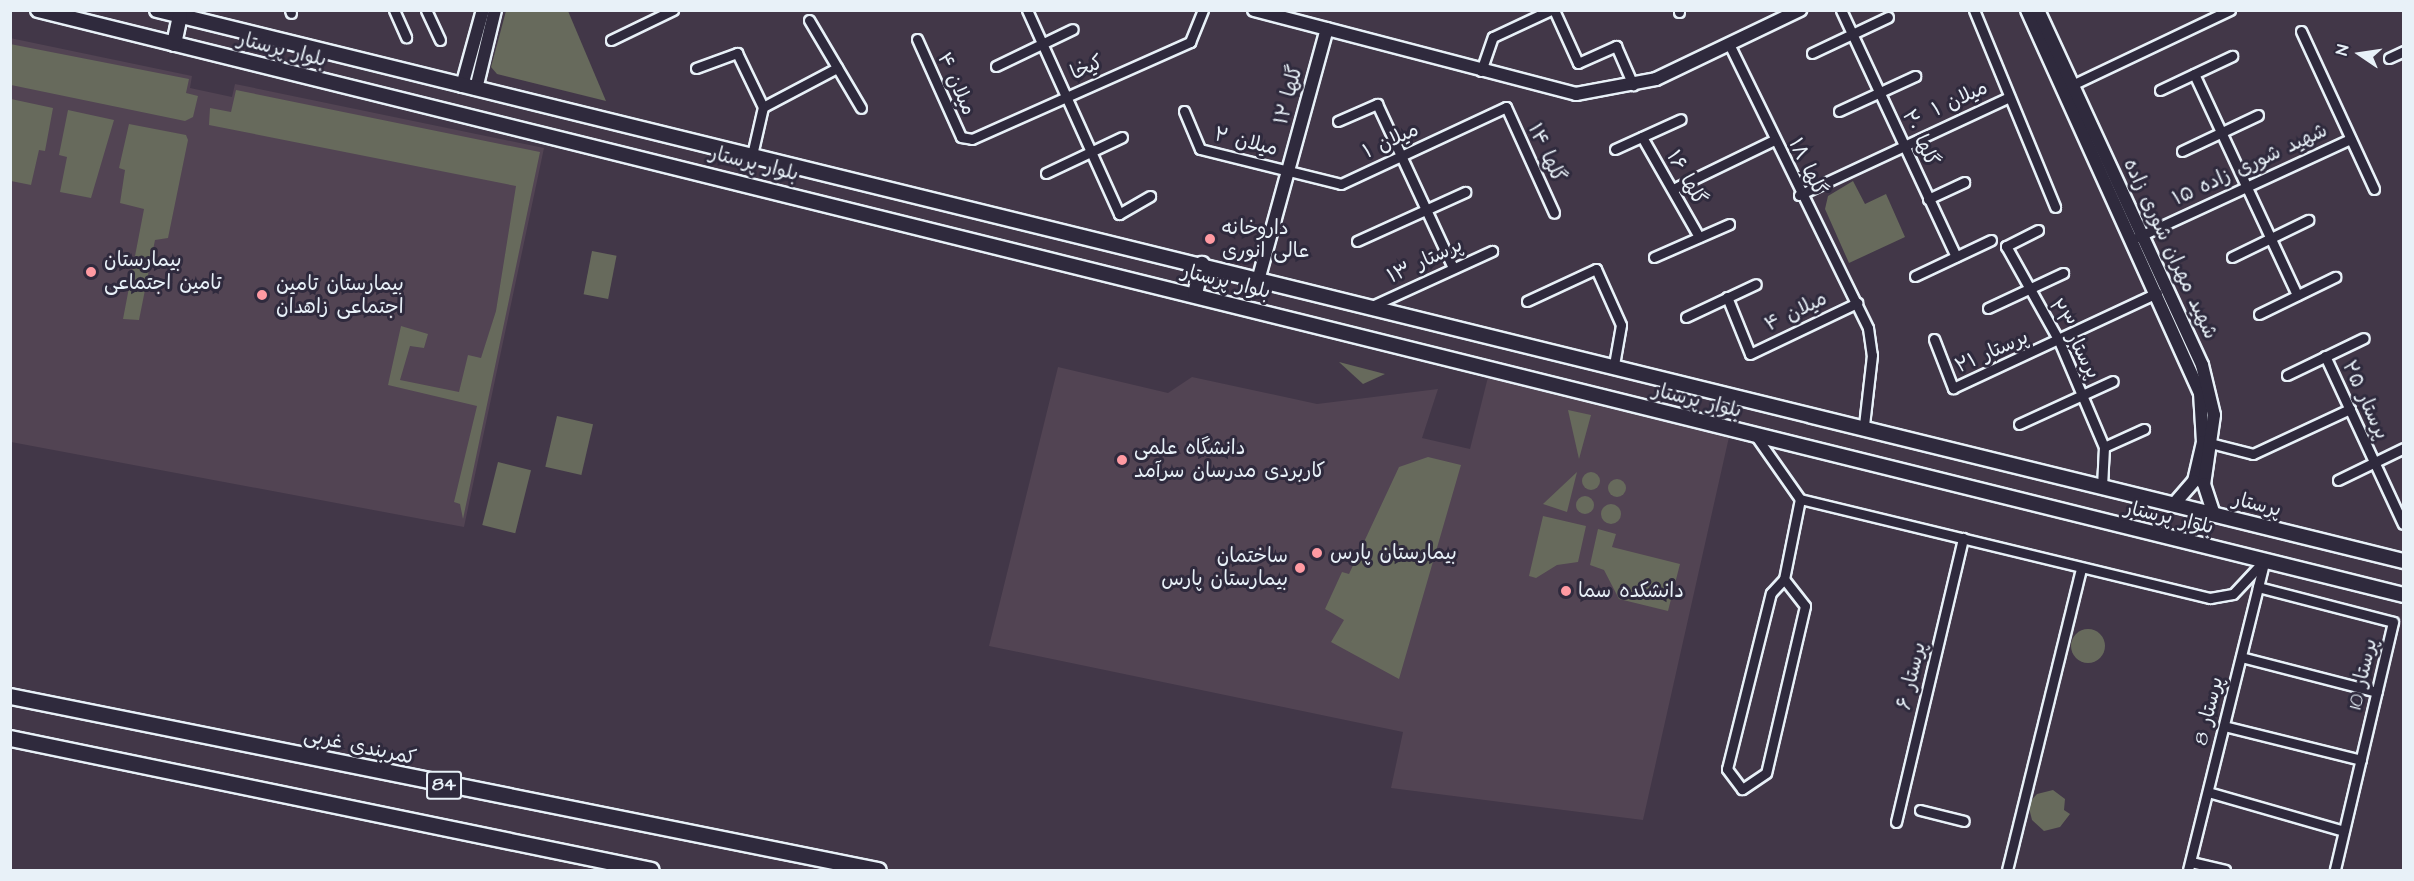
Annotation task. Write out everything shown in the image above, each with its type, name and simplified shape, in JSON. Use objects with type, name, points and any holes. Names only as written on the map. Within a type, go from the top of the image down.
[{"type":"highway","name":"کمربندی غربی","points":[[10,696],[878,870]]},
{"type":"highway","name":"84","points":[[10,738],[651,870]]},
{"type":"main road","name":"بلوار پرستار","points":[[38,10],[1195,294],[2403,595]]},
{"type":"main road","name":"بلوار پرستار","points":[[157,10],[462,86],[1614,363],[2102,487]]},
{"type":"main road","points":[[174,44],[180,16]]},
{"type":"main road","points":[[1195,294],[1202,264]]},
{"type":"main road","name":"پرستار","points":[[2102,487],[2403,561]]},
{"type":"street","points":[[394,10],[406,37]]},
{"type":"street","points":[[426,10],[440,40]]},
{"type":"street","points":[[462,86],[483,10]]},
{"type":"street","points":[[476,89],[495,10]]},
{"type":"street","points":[[611,40],[673,10]]},
{"type":"street","points":[[1027,10],[1068,96],[1119,214],[1150,196]]},
{"type":"street","name":"کیخا","points":[[966,140],[1190,42],[1203,10]]},
{"type":"street","points":[[1254,10],[1278,14],[1481,71],[1576,94],[1633,85],[1729,44],[1800,10]]},
{"type":"street","points":[[1481,71],[1493,37],[1553,10],[1578,63],[1616,46],[1633,85]]},
{"type":"street","name":"گلها ۲۰","points":[[1841,10],[1956,257]]},
{"type":"street","points":[[1974,10],[2007,98],[2055,207]]},
{"type":"street","name":"شهید مهران شوری زاده","points":[[2026,10],[2068,87]]},
{"type":"street","name":"شهید مهران شوری زاده","points":[[2038,10],[2068,87],[2137,237],[2202,365],[2214,416],[2214,444],[2204,484],[2214,514]]},
{"type":"street","points":[[2068,87],[2230,10]]},
{"type":"street","points":[[1812,53],[1888,17]]},
{"type":"street","points":[[809,20],[861,108]]},
{"type":"street","points":[[996,66],[1073,29]]},
{"type":"street","name":"گلها ۱۲","points":[[1259,277],[1327,29]]},
{"type":"street","points":[[2301,31],[2374,189]]},
{"type":"street","name":"میلان ۴","points":[[917,39],[966,140]]},
{"type":"street","name":"گلها ۱۸","points":[[1729,44],[1799,195],[1857,303],[1872,355],[1864,425]]},
{"type":"street","points":[[2389,58],[2403,51]]},
{"type":"street","points":[[696,68],[737,53],[763,107],[752,155]]},
{"type":"street","points":[[2160,90],[2232,56]]},
{"type":"street","points":[[763,107],[837,68]]},
{"type":"street","points":[[2194,74],[2297,295]]},
{"type":"street","points":[[1839,111],[1915,76]]},
{"type":"street","name":"میلان ۱","points":[[1799,195],[2007,98]]},
{"type":"street","points":[[1338,121],[1377,104],[1453,268]]},
{"type":"street","name":"میلان ۱","points":[[1289,171],[1341,184],[1506,107]]},
{"type":"street","name":"گلها ۱۴","points":[[1506,107],[1554,213]]},
{"type":"street","name":"میلان ۲","points":[[1184,111],[1200,149],[1289,171]]},
{"type":"street","points":[[2182,152],[2258,115]]},
{"type":"street","points":[[1615,149],[1681,119]]},
{"type":"street","points":[[1046,173],[1122,137]]},
{"type":"street","name":"گلها ۱۶","points":[[1642,137],[1699,237]]},
{"type":"street","name":"شهید شوری زاده ۱۵","points":[[2137,237],[2350,139]]},
{"type":"street","points":[[1673,189],[1774,140]]},
{"type":"street","points":[[1929,199],[1964,182]]},
{"type":"street","points":[[1357,241],[1465,192]]},
{"type":"street","points":[[2232,257],[2308,220]]},
{"type":"street","points":[[1654,257],[1729,224]]},
{"type":"street","name":"پرستار ۲۳","points":[[2038,230],[2006,246],[2026,290],[2060,342],[2083,394],[2104,447],[2102,487]]},
{"type":"street","name":"شهید مهران شوری زاده","points":[[2137,237],[2157,293],[2192,369],[2204,416],[2194,482],[2174,504]]},
{"type":"street","points":[[1915,276],[1991,240]]},
{"type":"street","name":"پرستار ۱۳","points":[[1374,305],[1492,250]]},
{"type":"street","points":[[1527,301],[1596,269],[1621,326],[1614,363]]},
{"type":"street","points":[[1988,308],[2063,273]]},
{"type":"street","points":[[2259,314],[2335,277]]},
{"type":"street","points":[[1686,316],[1756,284]]},
{"type":"street","points":[[2060,342],[2157,293]]},
{"type":"street","name":"میلان ۴","points":[[1727,297],[1750,354],[1857,303]]},
{"type":"street","points":[[2287,375],[2364,338]]},
{"type":"street","name":"پرستار ۲۱","points":[[1934,339],[1953,388],[2060,342]]},
{"type":"street","name":"پرستار ۲۵","points":[[2325,356],[2403,524]]},
{"type":"street","points":[[2019,424],[2113,381]]},
{"type":"street","points":[[2214,444],[2253,454],[2350,410]]},
{"type":"street","points":[[2104,447],[2144,429]]},
{"type":"street","points":[[1755,435],[1800,500],[2210,598],[2234,594],[2264,561]]},
{"type":"street","points":[[2338,480],[2403,448]]},
{"type":"street","points":[[1784,579],[1805,606],[1766,773],[1742,789],[1727,769],[1771,593],[1784,579],[1800,500]]},
{"type":"street","name":"پرستار ۶","points":[[1896,822],[1963,538]]},
{"type":"street","name":"پرستار 8","points":[[2190,866],[2264,561]]},
{"type":"street","points":[[2007,870],[2081,569]]},
{"type":"street","name":"پرستار 10","points":[[2258,587],[2393,622],[2335,870]]},
{"type":"street","points":[[2241,657],[2377,692]]},
{"type":"street","points":[[2224,726],[2361,760]]},
{"type":"street","points":[[2208,792],[2344,831]]},
{"type":"street","points":[[1920,810],[1964,821]]},
{"type":"street","points":[[2190,866],[2225,870]]},
{"type":"shaded area","name":"بیمارستان تامین اجتماعی زاهدان","points":[[10,38],[192,76],[190,88],[232,97],[235,84],[544,148],[464,527],[11,442]]},
{"type":"shaded area","points":[[1058,367],[1168,393],[1192,377],[1317,404],[1438,389],[1422,438],[1470,449],[1488,377],[1729,437],[1643,820],[1391,788],[1403,732],[989,646]]},
{"type":"green space","points":[[506,11],[568,11],[606,101],[497,74],[491,67]]},
{"type":"green space","points":[[10,44],[189,79],[186,93],[198,96],[193,117],[185,121],[11,85]]},
{"type":"green space","points":[[236,90],[540,152],[463,519],[460,504],[454,502],[477,406],[388,385],[401,326],[428,334],[424,348],[410,346],[400,380],[459,392],[468,355],[481,358],[496,311],[516,186],[209,125],[210,108],[231,112]]},
{"type":"green space","points":[[11,99],[53,108],[45,151],[39,150],[31,185],[11,181]]},
{"type":"green space","points":[[68,110],[114,120],[91,198],[60,192],[67,157],[59,155]]},
{"type":"green space","points":[[129,124],[186,135],[188,140],[168,238],[155,240],[139,320],[123,319],[144,209],[120,203],[125,170],[119,168]]},
{"type":"green space","points":[[1853,181],[1865,204],[1886,194],[1905,237],[1849,263],[1825,209],[1828,196]]},
{"type":"green space","points":[[592,251],[617,256],[608,299],[584,294]]},
{"type":"green space","points":[[1339,362],[1385,374],[1363,384]]},
{"type":"green space","points":[[1568,410],[1591,415],[1579,459]]},
{"type":"green space","points":[[557,416],[593,424],[581,475],[545,467]]},
{"type":"green space","points":[[1428,457],[1461,465],[1399,679],[1331,642],[1344,620],[1325,609],[1342,572],[1349,574],[1399,467]]},
{"type":"green space","points":[[498,462],[531,470],[515,533],[482,525]]},
{"type":"green space","points":[[1577,472],[1567,512],[1543,504]]},
{"type":"green space","points":[[1591,472],[1597,475],[1600,481],[1597,487],[1591,490],[1585,487],[1582,481],[1585,475]]},
{"type":"green space","points":[[1617,479],[1624,481],[1626,488],[1624,495],[1617,497],[1610,495],[1608,488],[1610,481]]},
{"type":"green space","points":[[1581,496],[1589,496],[1594,501],[1592,512],[1581,514],[1576,509],[1576,501]]},
{"type":"green space","points":[[1611,504],[1618,507],[1621,514],[1618,521],[1611,524],[1604,521],[1601,514],[1604,507]]},
{"type":"green space","points":[[1543,516],[1586,526],[1578,562],[1557,565],[1536,578],[1529,576]]},
{"type":"green space","points":[[1598,529],[1616,534],[1612,547],[1680,564],[1668,611],[1619,599],[1604,570],[1590,565]]},
{"type":"green space","points":[[2088,629],[2100,634],[2105,646],[2100,658],[2088,663],[2076,658],[2071,646],[2076,634]]},
{"type":"green space","points":[[2053,790],[2065,799],[2064,810],[2070,814],[2060,827],[2044,831],[2032,820],[2028,804],[2037,794]]},
{"type":"place","name":"داروخانه عالی انوری","points":[[1210,239]]},
{"type":"place","name":"بیمارستان تامین اجتماعی","points":[[91,272]]},
{"type":"place","name":"بیمارستان تامین اجتماعی زاهدان","points":[[262,295]]},
{"type":"place","name":"دانشگاه علمی کاربردی مدرسان سرآمد","points":[[1122,460]]},
{"type":"place","name":"بیمارستان پارس","points":[[1317,553]]},
{"type":"place","name":"ساختمان بیمارستان پارس","points":[[1300,568]]},
{"type":"place","name":"دانشکده سما","points":[[1566,591]]}]
